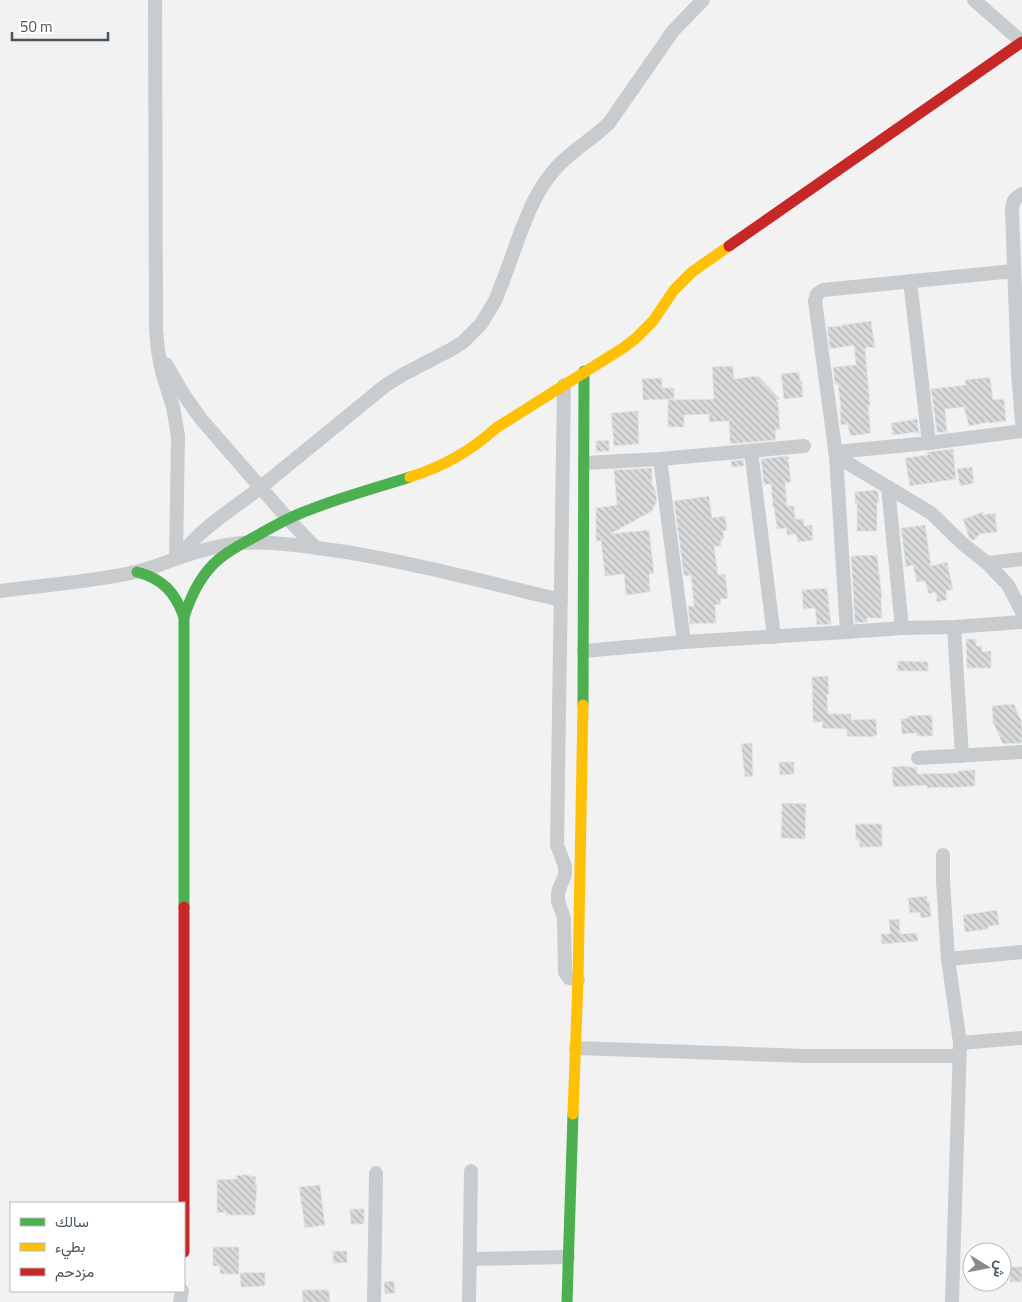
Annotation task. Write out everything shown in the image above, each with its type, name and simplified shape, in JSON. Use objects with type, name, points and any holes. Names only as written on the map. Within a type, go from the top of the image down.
[{"type":"street","points":[[155,0],[156,320],[158,351],[162,372],[177,422],[178,558]]},
{"type":"street","points":[[178,558],[201,532],[261,487],[386,385],[452,349],[472,334],[481,324],[495,301],[528,212],[546,179],[568,156],[599,133],[609,123],[673,31],[703,0]]},
{"type":"street","points":[[184,1202],[184,617],[189,601],[206,572],[231,550],[288,518],[443,464],[471,448],[496,428],[635,339],[653,321],[674,290],[692,272],[1022,42],[974,0]]},
{"type":"street","points":[[1022,194],[1015,197],[1012,210],[1022,422]]},
{"type":"street","points":[[847,632],[836,454],[815,301],[817,294],[823,290],[1014,271]]},
{"type":"street","points":[[910,281],[929,443]]},
{"type":"street","points":[[158,351],[177,384],[201,419],[315,547]]},
{"type":"street","points":[[567,1302],[578,980],[584,651],[584,372]]},
{"type":"street","points":[[564,385],[557,845],[564,861],[565,870],[558,894],[558,902],[564,918],[565,972],[568,978],[578,980]]},
{"type":"street","points":[[836,454],[1022,431]]},
{"type":"street","points":[[585,463],[660,459],[804,446]]},
{"type":"street","points":[[751,451],[774,637]]},
{"type":"street","points":[[836,454],[931,513],[963,544],[987,563],[1008,585],[1022,612]]},
{"type":"street","points":[[660,459],[684,642]]},
{"type":"street","points":[[888,488],[902,628]]},
{"type":"street","points":[[0,591],[110,577],[137,572],[214,547],[244,543],[266,543],[315,547],[381,558],[561,600]]},
{"type":"street","points":[[987,563],[1022,558]]},
{"type":"street","points":[[137,572],[154,577],[168,587],[178,601],[184,617]]},
{"type":"street","points":[[584,651],[684,642],[1022,622]]},
{"type":"street","points":[[954,627],[962,756]]},
{"type":"street","points":[[918,758],[1022,752]]},
{"type":"street","points":[[943,855],[948,959],[959,1049],[952,1302]]},
{"type":"street","points":[[948,959],[1022,952]]},
{"type":"street","points":[[576,1048],[806,1056],[959,1049],[1022,1038]]},
{"type":"street","points":[[469,1302],[471,1172]]},
{"type":"street","points":[[374,1302],[376,1173]]},
{"type":"street","points":[[470,1259],[568,1257]]},
{"type":"building","points":[[871,321],[875,347],[865,348],[871,433],[850,436],[848,424],[841,425],[838,384],[835,384],[833,367],[856,365],[854,345],[830,349],[827,327]]},
{"type":"building","points":[[733,366],[734,379],[758,376],[780,399],[776,400],[778,403],[780,429],[775,430],[776,440],[730,444],[729,421],[709,422],[709,414],[684,415],[684,427],[668,427],[668,400],[714,399],[712,367]]},
{"type":"building","points":[[799,372],[800,381],[802,381],[803,397],[784,399],[781,374]]},
{"type":"building","points":[[990,377],[993,400],[1004,399],[1006,421],[969,426],[964,407],[945,409],[947,432],[937,433],[931,389],[966,385],[965,380]]},
{"type":"building","points":[[662,378],[662,388],[674,388],[674,399],[643,400],[642,379]]},
{"type":"building","points":[[638,411],[639,444],[614,446],[611,413]]},
{"type":"building","points":[[917,419],[918,434],[917,432],[893,435],[891,423]]},
{"type":"building","points":[[609,440],[609,451],[596,452],[596,441]]},
{"type":"building","points":[[953,449],[956,479],[910,486],[905,458],[928,455],[927,452]]},
{"type":"building","points":[[788,456],[791,482],[785,483],[787,506],[794,506],[795,519],[804,519],[804,526],[812,525],[813,540],[798,542],[796,534],[787,535],[786,528],[777,529],[771,484],[764,485],[761,459]]},
{"type":"building","points":[[743,460],[744,466],[732,467],[731,461]]},
{"type":"building","points":[[972,467],[974,483],[960,486],[957,469]]},
{"type":"building","points":[[652,468],[652,486],[654,486],[657,501],[652,511],[610,534],[649,530],[654,573],[649,574],[650,592],[626,595],[624,574],[605,576],[601,540],[596,542],[596,508],[617,505],[614,470]]},
{"type":"building","points":[[876,490],[879,502],[877,502],[877,531],[857,531],[855,492]]},
{"type":"building","points":[[709,496],[712,518],[725,516],[727,530],[723,531],[724,539],[721,540],[721,546],[714,546],[718,575],[725,574],[728,598],[720,599],[721,604],[715,605],[716,623],[690,624],[688,606],[694,606],[691,575],[684,576],[674,501]]},
{"type":"building","points":[[983,512],[983,515],[995,513],[997,532],[980,534],[973,541],[969,537],[963,519]]},
{"type":"building","points":[[925,525],[931,566],[947,562],[953,589],[946,591],[947,600],[937,602],[936,592],[929,594],[925,581],[917,582],[913,565],[906,567],[901,528]]},
{"type":"building","points":[[877,555],[882,597],[882,618],[867,618],[867,622],[855,623],[851,556]]},
{"type":"building","points":[[827,588],[831,624],[817,625],[815,608],[803,609],[802,590]]},
{"type":"building","points":[[966,639],[976,639],[976,646],[982,646],[982,652],[991,651],[991,668],[967,668]]},
{"type":"building","points":[[898,661],[928,662],[928,671],[897,671]]},
{"type":"building","points":[[828,676],[828,714],[851,714],[851,720],[876,719],[877,735],[873,737],[847,736],[847,729],[822,728],[823,722],[813,722],[812,677]]},
{"type":"building","points":[[1014,704],[1022,723],[1022,743],[1003,744],[993,722],[992,706]]},
{"type":"building","points":[[932,715],[933,736],[917,736],[917,733],[902,734],[901,719],[908,718],[908,716]]},
{"type":"building","points":[[752,743],[753,776],[745,777],[741,744]]},
{"type":"building","points":[[779,762],[794,762],[794,774],[780,775]]},
{"type":"building","points":[[892,767],[917,767],[917,774],[958,773],[958,771],[975,770],[975,786],[945,788],[927,788],[927,785],[893,787]]},
{"type":"building","points":[[782,803],[806,804],[805,839],[781,838]]},
{"type":"building","points":[[855,824],[882,824],[882,847],[860,847],[859,840],[856,840]]},
{"type":"building","points":[[927,896],[931,917],[921,918],[920,912],[910,913],[908,898]]},
{"type":"building","points":[[997,910],[999,925],[988,926],[988,929],[965,932],[963,915]]},
{"type":"building","points":[[899,919],[900,934],[917,933],[918,941],[882,944],[881,934],[890,934],[889,920]]},
{"type":"building","points":[[242,1174],[256,1177],[255,1215],[226,1215],[226,1212],[217,1213],[217,1180],[236,1179],[237,1175],[242,1176]]},
{"type":"building","points":[[320,1185],[325,1225],[305,1228],[299,1187]]},
{"type":"building","points":[[350,1209],[364,1209],[364,1224],[351,1224]]},
{"type":"building","points":[[213,1247],[239,1247],[239,1274],[220,1274],[220,1266],[213,1266]]},
{"type":"building","points":[[333,1251],[347,1251],[347,1263],[333,1263]]},
{"type":"building","points":[[1012,1267],[1022,1267],[1022,1282],[1012,1282]]},
{"type":"building","points":[[265,1272],[265,1286],[241,1287],[240,1273]]},
{"type":"building","points":[[394,1281],[395,1293],[385,1294],[384,1282]]},
{"type":"building","points":[[302,1290],[329,1290],[330,1302],[303,1302]]},
{"type":"traffic: fast","points":[[583,705],[584,371]]},
{"type":"traffic: fast","points":[[184,617],[193,593],[207,571],[233,549],[302,512],[410,477]]},
{"type":"traffic: fast","points":[[137,572],[154,578],[167,588],[177,600],[184,617],[184,907]]},
{"type":"traffic: fast","points":[[567,1302],[573,1114]]},
{"type":"traffic: slow","points":[[410,477],[445,463],[466,451],[496,428],[623,348],[653,321],[674,290],[692,272],[729,246]]},
{"type":"traffic: slow","points":[[573,1114],[578,980],[583,705]]},
{"type":"traffic: jam","points":[[729,246],[1022,42]]},
{"type":"traffic: jam","points":[[184,907],[184,1202]]}]
